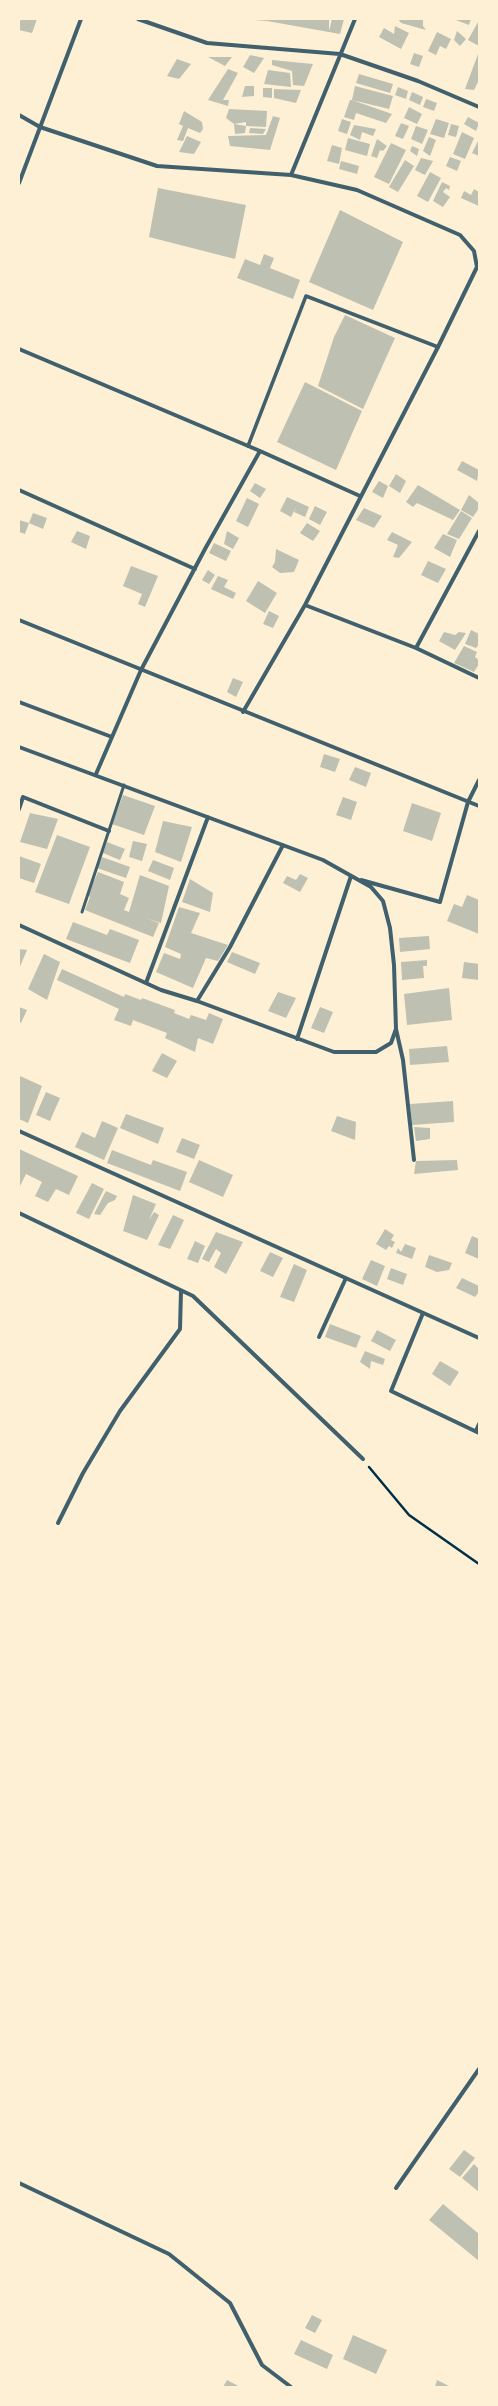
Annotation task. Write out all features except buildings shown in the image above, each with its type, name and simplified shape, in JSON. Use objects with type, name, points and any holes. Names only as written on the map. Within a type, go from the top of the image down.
[{"type":"street","points":[[19,183],[81,19]]},
{"type":"street","points":[[138,19],[207,43],[340,54],[418,81],[479,107]]},
{"type":"street","points":[[292,175],[355,19]]},
{"type":"street","points":[[19,115],[40,127],[157,166],[292,175],[357,190],[460,235],[474,251],[477,267],[438,347],[305,605],[243,712]]},
{"type":"street","points":[[248,446],[306,296],[438,347]]},
{"type":"street","points":[[19,349],[260,451],[360,496]]},
{"type":"street","points":[[96,774],[142,670],[195,569],[260,451]]},
{"type":"street","points":[[19,490],[195,569]]},
{"type":"street","points":[[416,648],[479,531]]},
{"type":"street","points":[[305,605],[416,648],[479,678]]},
{"type":"street","points":[[19,620],[243,712],[479,806]]},
{"type":"street","points":[[19,702],[112,737]]},
{"type":"street","points":[[19,747],[96,774],[323,860],[371,887],[383,901],[390,928],[394,965],[396,1029],[403,1060],[414,1160]]},
{"type":"street","points":[[354,877],[440,902],[468,802],[479,780]]},
{"type":"street","points":[[19,810],[23,797],[109,831]]},
{"type":"street","points":[[146,983],[208,817]]},
{"type":"street","points":[[197,1001],[230,946],[283,845]]},
{"type":"street","points":[[297,1039],[354,877]]},
{"type":"street","points":[[19,925],[146,983],[334,1052],[358,1054],[376,1052],[391,1042],[396,1029]]},
{"type":"street","points":[[19,1131],[479,1338]]},
{"type":"street","points":[[19,1213],[193,1296],[362,1459]]},
{"type":"street","points":[[319,1337],[346,1278]]},
{"type":"street","points":[[58,1523],[83,1473],[120,1411],[180,1329],[181,1291]]},
{"type":"street","points":[[423,1313],[391,1391],[478,1432],[479,1424]]},
{"type":"street","points":[[396,2188],[479,2069]]},
{"type":"street","points":[[19,2183],[169,2254],[230,2303],[262,2365],[291,2387]]},
{"type":"lane","points":[[82,912],[124,785]]},
{"type":"path","points":[[362,1459],[410,1514],[479,1564]]}]
